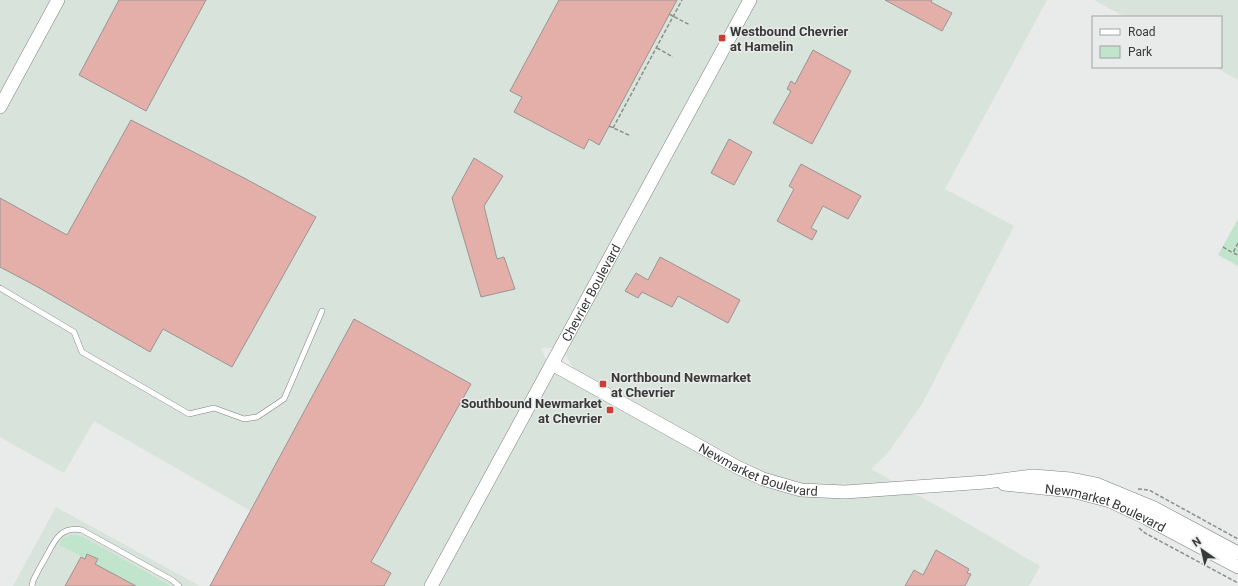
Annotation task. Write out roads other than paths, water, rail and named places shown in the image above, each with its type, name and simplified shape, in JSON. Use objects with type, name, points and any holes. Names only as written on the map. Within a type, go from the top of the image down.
[{"type":"street","points":[[0,107],[58,0]]},
{"type":"street","name":"Chevrier Boulevard","points":[[431,586],[750,0]]},
{"type":"street","name":"Newmarket Boulevard","points":[[552,364],[737,467],[763,479],[801,490],[844,492],[986,482],[1033,476],[1071,479],[1096,484],[1154,508],[1238,553]]},
{"type":"street","name":"Newmarket Boulevard","points":[[986,482],[1072,491],[1110,501],[1146,518],[1238,567]]},
{"type":"lane","points":[[0,288],[74,332],[82,352],[189,414],[214,408],[244,418],[257,417],[284,399],[322,311]]},
{"type":"lane","points":[[32,586],[33,581],[56,539],[69,530],[76,529],[82,530],[172,580],[179,586]]},
{"type":"place","name":"Westbound Chevrier at Hamelin","points":[[722,38]]},
{"type":"place","name":"Northbound Newmarket at Chevrier","points":[[603,384]]},
{"type":"place","name":"Southbound Newmarket at Chevrier","points":[[610,410]]}]
